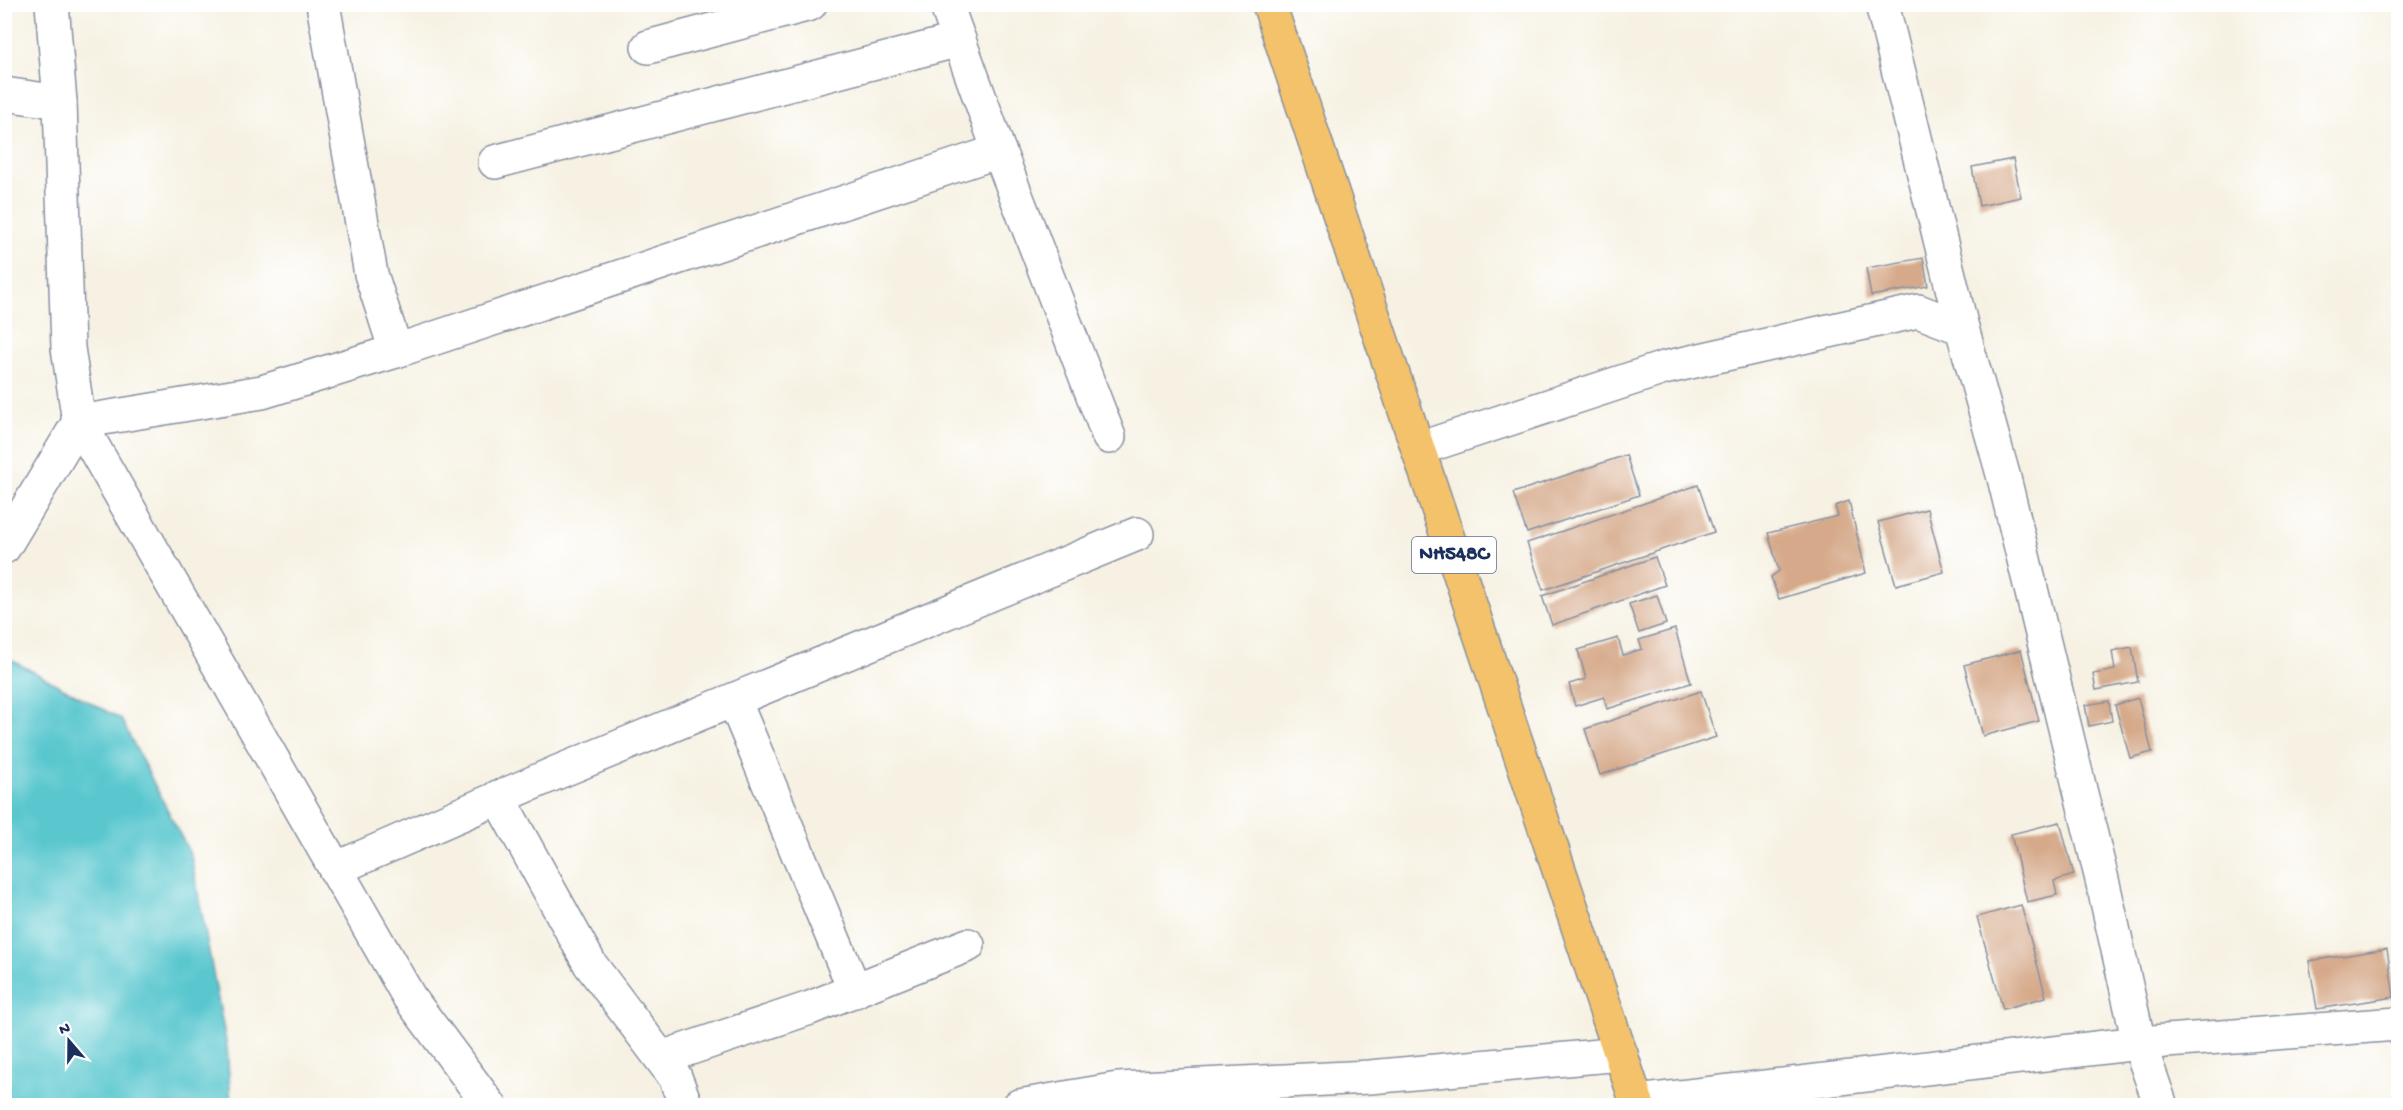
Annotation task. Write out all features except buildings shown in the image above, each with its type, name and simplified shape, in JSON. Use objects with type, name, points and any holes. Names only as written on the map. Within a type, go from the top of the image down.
[{"type":"highway","name":"NH548C","points":[[1269,4],[1637,1104]]},
{"type":"street","points":[[52,4],[60,102],[68,348],[79,422],[409,997],[490,1106]]},
{"type":"street","points":[[323,4],[371,274],[396,351]]},
{"type":"street","points":[[648,47],[810,4]]},
{"type":"street","points":[[946,4],[999,151],[1109,437]]},
{"type":"street","points":[[1882,4],[1962,328],[2007,489],[2104,888],[2139,1043],[2161,1106]]},
{"type":"street","points":[[495,162],[959,40]]},
{"type":"street","points":[[4,93],[60,102]]},
{"type":"street","points":[[4,547],[79,422],[262,392],[396,351],[999,151]]},
{"type":"street","points":[[1418,449],[1664,368],[1918,310],[1962,328]]},
{"type":"street","points":[[335,869],[498,797],[1137,534]]},
{"type":"street","points":[[734,700],[855,991]]},
{"type":"street","points":[[498,797],[590,963],[675,1077],[686,1106]]},
{"type":"street","points":[[661,1058],[810,1008],[968,945]]},
{"type":"street","points":[[1637,1104],[2139,1043],[2398,1024]]},
{"type":"street","points":[[1019,1106],[1118,1089],[1370,1077],[1621,1054]]},
{"type":"water","points":[[4,656],[121,719],[191,856],[227,1047],[231,1105],[5,1105]]}]
